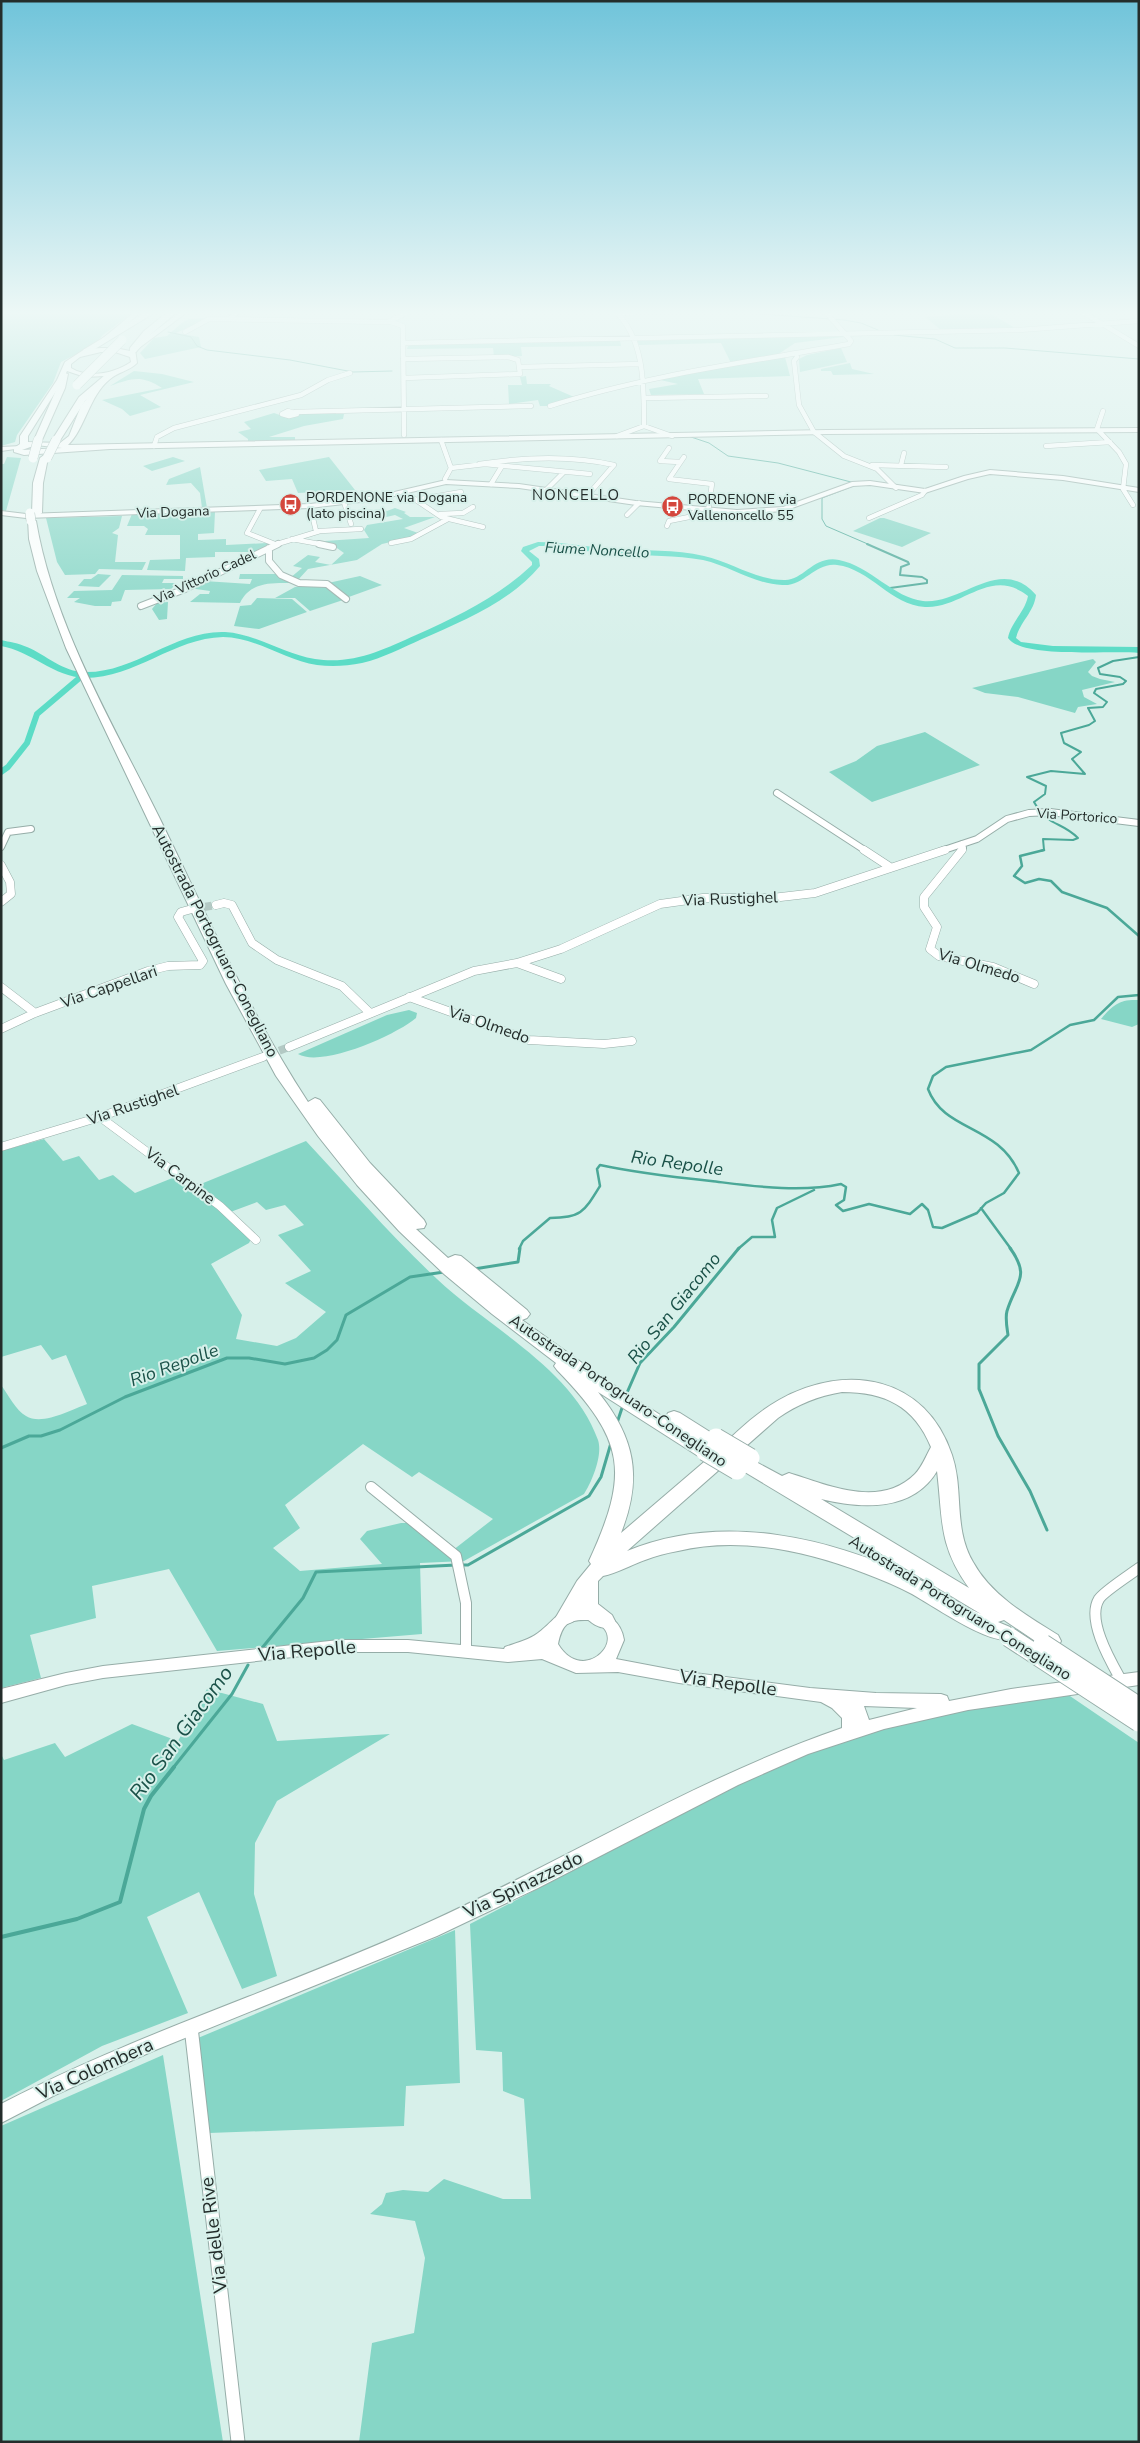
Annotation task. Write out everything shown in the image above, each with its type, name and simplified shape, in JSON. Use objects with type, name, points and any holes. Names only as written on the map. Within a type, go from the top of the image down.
[{"type":"highway","points":[[54,443],[56,424]]},
{"type":"highway","points":[[54,443],[56,424]]},
{"type":"highway","points":[[39,461],[54,443],[60,424]]},
{"type":"highway","points":[[39,461],[66,424]]},
{"type":"highway","name":"Autostrada Portogruaro-Conegliano","points":[[39,461],[30,496],[34,517],[35,550],[70,648],[156,812],[262,1043],[322,1133],[380,1202],[444,1257],[519,1326],[636,1400],[711,1443]]},
{"type":"highway","points":[[479,1289],[500,1318],[570,1372],[597,1401],[620,1443],[626,1469],[626,1488],[615,1528],[592,1575],[586,1599],[592,1612],[605,1620]]},
{"type":"highway","points":[[562,1619],[571,1613],[581,1591],[608,1557],[756,1426],[777,1410],[812,1391],[850,1385],[869,1386],[905,1400],[931,1426],[947,1470],[952,1533],[959,1555],[970,1576],[988,1597],[1047,1643],[1139,1701]]},
{"type":"highway","name":"Autostrada Portogruaro-Conegliano","points":[[636,1400],[670,1416],[1139,1722]]},
{"type":"highway","points":[[744,1464],[801,1487],[841,1497],[873,1499],[892,1496],[921,1480],[940,1447]]},
{"type":"highway","name":"Autostrada Portogruaro-Conegliano","points":[[744,1464],[1047,1643],[1139,1707]]},
{"type":"highway","points":[[592,1575],[630,1556],[660,1546],[696,1539],[760,1539],[817,1549],[858,1561],[911,1585],[963,1615],[1006,1635]]},
{"type":"main road","points":[[32,424],[24,436],[20,448],[39,453],[54,443],[72,437]]},
{"type":"main road","points":[[77,424],[70,442],[72,445],[85,447]]},
{"type":"main road","points":[[54,443],[85,447],[110,447],[380,441],[404,438],[441,443],[458,440],[614,437],[645,433],[672,436],[814,432],[1139,430]]},
{"type":"main road","points":[[54,443],[110,447]]},
{"type":"street","points":[[154,446],[157,437],[174,428],[189,424]]},
{"type":"street","points":[[403,424],[404,438]]},
{"type":"street","points":[[810,424],[814,432],[844,456],[872,465],[901,464],[946,467]]},
{"type":"street","points":[[1099,424],[1097,429],[1110,442],[1126,464],[1123,488],[1133,505]]},
{"type":"street","points":[[644,426],[645,433]]},
{"type":"street","points":[[644,426],[645,433]]},
{"type":"street","points":[[1046,446],[1067,442],[1110,442]]},
{"type":"street","points":[[441,443],[451,468]]},
{"type":"street","points":[[1,450],[20,448]]},
{"type":"street","points":[[669,448],[660,460],[682,460],[669,479],[712,484],[708,511]]},
{"type":"street","points":[[901,464],[904,453]]},
{"type":"street","points":[[451,468],[507,460],[557,458],[614,465],[612,471],[587,496]]},
{"type":"street","points":[[479,464],[590,474]]},
{"type":"street","points":[[872,465],[887,477],[896,488]]},
{"type":"street","points":[[491,484],[502,466]]},
{"type":"street","points":[[443,481],[451,468]]},
{"type":"street","points":[[868,518],[922,495],[925,491],[979,473],[1003,472],[1063,478],[1139,490]]},
{"type":"street","points":[[547,489],[563,473]]},
{"type":"street","name":"Via Dogana","points":[[1,513],[36,516],[310,506],[404,492],[443,481],[547,489],[587,496],[708,511],[776,510],[840,487],[858,483],[925,491]]},
{"type":"street","points":[[404,492],[436,515],[483,527]]},
{"type":"street","points":[[415,500],[461,492]]},
{"type":"street","points":[[344,502],[351,524]]},
{"type":"street","points":[[627,516],[639,503]]},
{"type":"street","points":[[310,506],[316,531]]},
{"type":"street","points":[[436,515],[463,513],[473,507]]},
{"type":"street","name":"Via Vittorio Cadel","points":[[260,509],[247,533],[276,544]]},
{"type":"street","points":[[667,526],[669,521],[689,517],[696,510]]},
{"type":"street","points":[[391,543],[411,539],[448,519]]},
{"type":"street","name":"Via Vittorio Cadel","points":[[141,606],[172,594],[276,544],[316,531],[361,529]]},
{"type":"street","points":[[291,539],[333,548]]},
{"type":"street","name":"Via Vittorio Cadel","points":[[269,548],[268,560],[271,567],[278,573],[299,583],[329,585],[346,599]]},
{"type":"street","points":[[777,793],[890,867]]},
{"type":"street","name":"Via Portorico","points":[[962,844],[977,839],[1007,819],[1038,813],[1120,819],[1139,823]]},
{"type":"street","points":[[1,847],[8,832],[31,829]]},
{"type":"street","name":"Via Rustighel","points":[[289,1047],[474,971],[517,963],[561,949],[660,904],[703,898],[798,896],[815,893],[962,844]]},
{"type":"street","name":"Via Olmedo","points":[[962,844],[963,848],[924,897],[924,907],[937,927],[930,949],[940,956],[993,967],[1034,984]]},
{"type":"street","points":[[1,865],[10,882],[11,894],[1,902]]},
{"type":"street","points":[[216,905],[224,903],[232,905],[252,943],[277,960],[342,986],[370,1013]]},
{"type":"street","name":"Via Cappellari","points":[[1,1029],[35,1013],[148,971],[168,966],[200,965],[203,961],[178,917],[181,912],[192,909]]},
{"type":"street","points":[[517,963],[561,979]]},
{"type":"street","points":[[1,987],[35,1013]]},
{"type":"street","name":"Via Olmedo","points":[[409,997],[529,1040],[604,1044],[632,1041]]},
{"type":"street","name":"Via Rustighel","points":[[1,1147],[100,1117],[263,1057]]},
{"type":"street","name":"Via Carpine","points":[[100,1117],[220,1206],[256,1240]]},
{"type":"street","points":[[371,1487],[456,1556],[460,1572],[468,1636],[466,1651]]},
{"type":"street","points":[[1121,1680],[1102,1640],[1097,1623],[1097,1606],[1099,1599],[1139,1568]]},
{"type":"street","points":[[560,1660],[550,1645],[552,1628],[562,1619],[586,1614],[605,1620],[611,1626],[618,1649],[633,1666]]},
{"type":"street","name":"Via Repolle","points":[[496,1655],[521,1648],[543,1638],[562,1619]]},
{"type":"street","points":[[597,1665],[611,1654],[616,1639]]},
{"type":"street","name":"Via Repolle","points":[[1,1696],[66,1679],[103,1672],[339,1646],[408,1646],[496,1655],[543,1653],[577,1667],[597,1665],[633,1666],[673,1676],[823,1695],[859,1699],[942,1701],[959,1704]]},
{"type":"street","points":[[859,1699],[860,1715],[857,1729],[959,1704],[1139,1678]]},
{"type":"street","name":"Via Repolle","points":[[823,1695],[838,1703],[850,1716],[857,1729]]},
{"type":"street","name":"Via Repolle","points":[[859,1699],[901,1717]]},
{"type":"street","name":"Via Spinazzedo","points":[[190,2027],[396,1945],[512,1891],[789,1754],[857,1729]]},
{"type":"street","name":"Via Colombera","points":[[1,2114],[74,2076],[190,2027]]},
{"type":"street","name":"Via delle Rive","points":[[190,2027],[238,2442]]},
{"type":"green space","points":[[1,424],[25,424],[17,435],[15,442],[1,446]]},
{"type":"green space","points":[[246,424],[315,424],[269,437],[295,437],[295,442],[248,443],[248,439],[238,432],[251,429]]},
{"type":"green space","points":[[7,457],[21,458],[6,511],[1,510],[1,464],[4,464]]},
{"type":"green space","points":[[173,457],[185,461],[152,471],[143,466]]},
{"type":"green space","points":[[329,457],[355,490],[298,493],[292,479],[266,481],[259,470]]},
{"type":"green space","points":[[200,467],[207,508],[202,508],[200,493],[191,483],[166,485],[169,479]]},
{"type":"green space","points":[[395,508],[406,512],[404,513],[410,517],[435,517],[404,528],[418,533],[408,538],[382,544],[357,560],[331,565],[344,553],[334,546],[310,542],[369,538],[364,530],[367,525],[403,519],[395,515],[382,518],[374,510],[382,509],[387,511]]},
{"type":"green space","points":[[215,512],[214,533],[198,534],[198,540],[226,539],[226,545],[267,543],[270,546],[255,552],[215,552],[215,557],[186,558],[185,571],[147,570],[150,560],[180,559],[180,535],[145,535],[148,529],[144,526],[127,526],[132,514]]},
{"type":"green space","points":[[122,516],[119,528],[112,533],[118,535],[115,562],[146,562],[142,570],[99,569],[95,574],[65,575],[57,562],[46,518]]},
{"type":"green space","points":[[880,518],[931,533],[902,547],[853,531]]},
{"type":"green space","points":[[308,555],[320,557],[315,562],[330,565],[308,569],[297,581],[303,583],[276,583],[259,586],[245,595],[240,603],[190,602],[200,594],[209,594],[210,591],[189,588],[204,581],[250,584],[252,579],[239,579],[240,574],[278,574],[290,578],[302,568],[293,566]]},
{"type":"green space","points":[[98,574],[111,575],[99,587],[78,586],[84,579],[91,579]]},
{"type":"green space","points":[[122,575],[183,576],[183,579],[164,579],[162,583],[177,583],[171,589],[125,590],[121,601],[112,602],[111,606],[95,606],[74,602],[80,598],[67,598],[74,591],[112,590]]},
{"type":"green space","points":[[360,576],[382,585],[346,598],[328,583]]},
{"type":"green space","points":[[325,585],[343,600],[310,611],[295,598],[275,598],[295,587]]},
{"type":"green space","points":[[257,598],[292,599],[307,612],[259,629],[234,626],[240,606],[251,605]]},
{"type":"green space","points":[[168,602],[167,619],[159,620],[152,609],[157,603]]},
{"type":"green space","points":[[1093,659],[1096,662],[1088,672],[1100,679],[1115,682],[1082,690],[1084,697],[1097,704],[1078,707],[1075,713],[1018,697],[985,693],[972,688]]},
{"type":"green space","points":[[925,732],[980,765],[872,802],[829,772],[856,761],[877,746]]},
{"type":"green space","points":[[1139,1000],[1139,1024],[1132,1027],[1101,1019],[1109,1010],[1121,1002]]},
{"type":"green space","points":[[409,1010],[417,1013],[416,1018],[393,1033],[376,1041],[324,1057],[309,1057],[298,1054],[387,1015]]},
{"type":"green space","points":[[44,1139],[63,1161],[79,1156],[99,1180],[113,1175],[135,1193],[175,1177],[191,1188],[306,1141],[420,1263],[458,1297],[528,1351],[570,1392],[586,1415],[598,1440],[598,1461],[587,1489],[584,1494],[464,1561],[420,1563],[422,1634],[217,1651],[169,1569],[92,1586],[96,1618],[30,1635],[41,1678],[1,1688],[1,1385],[22,1414],[33,1419],[56,1416],[87,1404],[66,1355],[52,1360],[41,1345],[1,1357],[1,1151]],"holes":[[[257,1202],[266,1210],[285,1205],[304,1225],[278,1235],[311,1271],[285,1283],[326,1312],[296,1338],[277,1346],[236,1339],[242,1315],[211,1264],[249,1243],[251,1239],[225,1214]],[[363,1444],[412,1477],[419,1472],[493,1519],[448,1554],[410,1523],[401,1523],[367,1531],[360,1539],[382,1564],[300,1571],[273,1548],[300,1528],[285,1505]]]},
{"type":"green space","points":[[207,1689],[263,1704],[277,1741],[390,1734],[277,1801],[255,1843],[254,1894],[277,1976],[242,1989],[199,1892],[147,1917],[188,2013],[102,2046],[1,2101],[1,1754],[4,1760],[55,1743],[65,1757],[132,1724],[178,1741]]},
{"type":"green space","points":[[1067,1694],[1139,1743],[1139,2442],[359,2442],[372,2343],[414,2333],[425,2258],[415,2221],[370,2214],[382,2204],[386,2193],[403,2190],[428,2192],[444,2179],[503,2199],[531,2199],[524,2099],[503,2091],[502,2052],[476,2050],[470,1924],[731,1788],[854,1734],[963,1708]]},
{"type":"green space","points":[[455,1930],[460,2083],[406,2086],[404,2126],[209,2133],[198,2038]]},
{"type":"green space","points":[[163,2055],[223,2442],[1,2442],[1,2126]]},
{"type":"waterway","points":[[688,436],[709,443],[728,456],[778,463],[851,482]]},
{"type":"waterway","points":[[856,485],[822,498],[822,519],[826,526],[870,545]]},
{"type":"waterway","name":"Fiume Noncello","points":[[1,643],[24,649],[74,674],[85,675],[119,670],[197,638],[214,635],[237,636],[249,639],[294,657],[311,661],[335,664],[353,662],[394,649],[465,616],[495,599],[536,566],[536,561],[525,551],[526,549],[538,544],[548,544],[608,551],[703,558],[753,576],[783,583],[791,583],[821,564],[837,562],[861,570],[904,597],[914,602],[925,604],[952,598],[993,583],[1007,582],[1020,585],[1032,595],[1029,607],[1013,632],[1012,638],[1017,644],[1053,649],[1110,648],[1139,650]]},
{"type":"waterway","points":[[867,544],[908,562],[909,564],[901,567],[900,575],[922,577],[927,580],[927,583],[890,588]]},
{"type":"waterway","name":"Rio Repolle","points":[[1139,657],[1113,661],[1098,668],[1100,674],[1120,677],[1126,681],[1123,684],[1096,689],[1094,693],[1107,702],[1103,707],[1088,708],[1095,721],[1089,725],[1061,733],[1064,743],[1081,752],[1072,759],[1085,774],[1051,771],[1027,777],[1046,786],[1045,794],[1034,802],[1044,816],[1078,838],[1073,840],[1043,839],[1044,850],[1020,856],[1022,866],[1014,876],[1025,883],[1039,879],[1051,881],[1062,892],[1107,908],[1139,936]]},
{"type":"waterway","points":[[1,772],[8,767],[27,743],[37,714],[83,675]]},
{"type":"waterway","name":"Rio Repolle","points":[[981,1208],[986,1203],[1004,1193],[1019,1173],[1010,1157],[998,1145],[958,1122],[936,1103],[928,1089],[933,1076],[946,1067],[1031,1050],[1070,1025],[1094,1020],[1118,997],[1139,995]]},
{"type":"waterway","name":"Rio Repolle","points":[[519,1249],[523,1241],[550,1218],[569,1217],[581,1212],[585,1208],[600,1186],[597,1169],[600,1165],[760,1187],[809,1188],[841,1184],[846,1187],[844,1200],[836,1205],[843,1211],[869,1204],[910,1214],[922,1204],[928,1210],[933,1227],[942,1228],[977,1213],[981,1208]]},
{"type":"waterway","name":"Rio San Giacomo","points":[[739,1248],[752,1237],[775,1237],[772,1220],[777,1208],[814,1190]]},
{"type":"waterway","points":[[981,1208],[1011,1249]]},
{"type":"waterway","name":"Rio Repolle","points":[[474,1269],[518,1262],[520,1248]]},
{"type":"waterway","name":"Rio San Giacomo","points":[[626,1395],[640,1363],[674,1327],[739,1248]]},
{"type":"waterway","points":[[1010,1248],[1020,1266],[1021,1273],[1006,1314],[1008,1335],[979,1364],[979,1389],[998,1436],[1030,1491],[1047,1530]]},
{"type":"waterway","name":"Rio Repolle","points":[[1,1448],[29,1436],[41,1436],[60,1430],[125,1397],[227,1358],[249,1358],[285,1364],[314,1358],[327,1350],[337,1340],[346,1315],[410,1277],[444,1272]]},
{"type":"waterway","name":"Rio San Giacomo","points":[[617,1423],[623,1405]]},
{"type":"waterway","name":"Rio San Giacomo","points":[[461,1565],[468,1565],[589,1496],[601,1477],[611,1443]]},
{"type":"waterway","name":"Rio San Giacomo","points":[[262,1648],[303,1598],[316,1572],[456,1565]]},
{"type":"waterway","name":"Rio San Giacomo","points":[[173,1768],[232,1694],[248,1665]]},
{"type":"waterway","name":"Rio San Giacomo","points":[[1,1937],[77,1919],[120,1902],[144,1809],[151,1796],[174,1767]]},
{"type":"tunnel","points":[[192,909],[216,905]]},
{"type":"tunnel","points":[[268,1055],[289,1047]]},
{"type":"place","name":"PORDENONE via Dogana (lato piscina)","points":[[290,505]]},
{"type":"place","name":"PORDENONE via Vallenoncello 55","points":[[672,507]]},
{"type":"district","name":"NONCELLO","points":[[576,495]]}]
